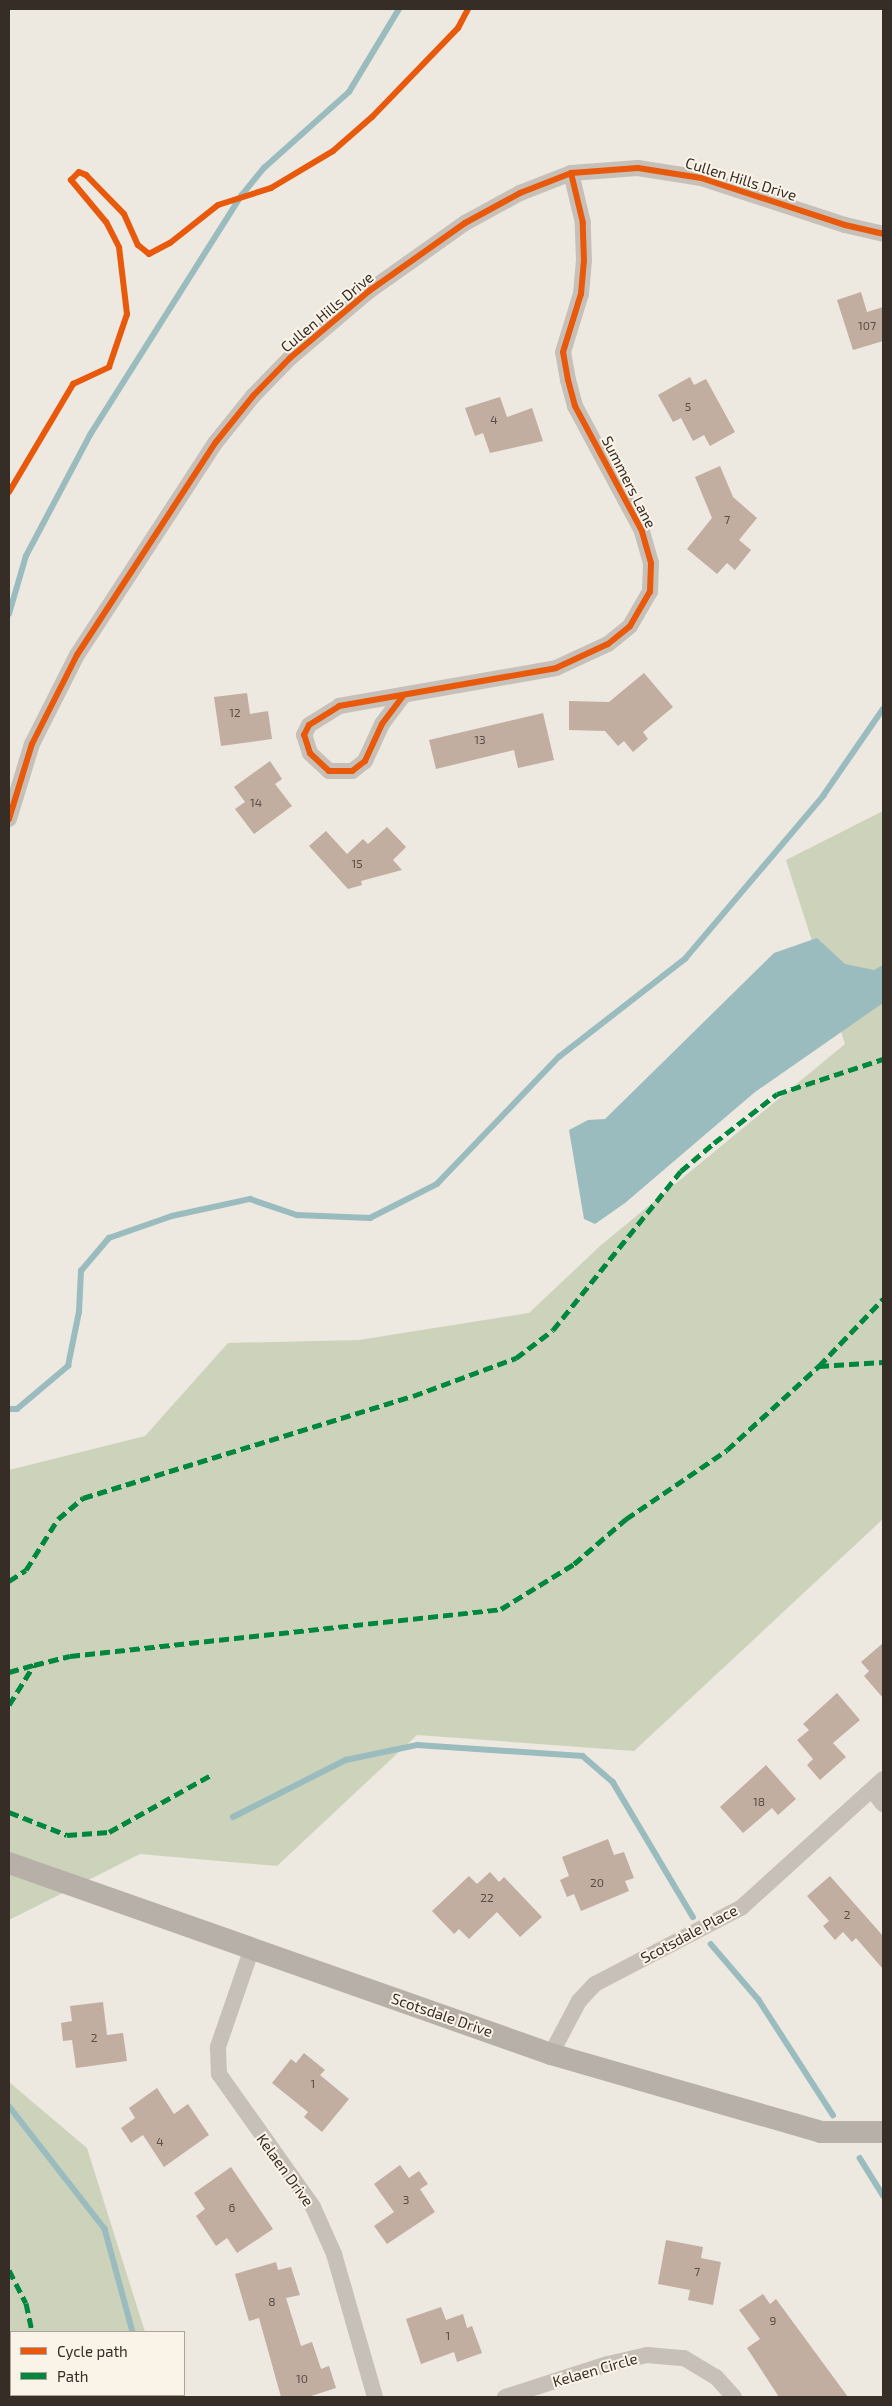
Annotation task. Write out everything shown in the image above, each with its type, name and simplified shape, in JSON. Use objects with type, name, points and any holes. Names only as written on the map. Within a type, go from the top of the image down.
[{"type":"street","name":"Cullen Hills Drive","points":[[9,819],[32,744],[77,655],[182,492],[253,396],[310,342],[411,260],[466,223],[512,197],[571,173],[638,168],[669,171],[883,234]]},
{"type":"street","name":"Summers Lane","points":[[403,696],[382,724],[364,761],[352,771],[329,771],[310,753],[304,736],[321,715],[339,706],[556,668],[583,657],[630,626],[650,592],[651,563],[642,531],[575,406],[568,380],[563,352],[581,294],[584,261],[582,224],[571,173]]},
{"type":"street","points":[[877,1785],[883,1804]]},
{"type":"street","name":"Scotsdale Place","points":[[552,2054],[579,2001],[595,1984],[742,1907],[877,1785]]},
{"type":"street","name":"Scotsdale Drive","points":[[9,1863],[552,2054],[821,2132],[883,2132]]},
{"type":"street","name":"Kelaen Drive","points":[[252,1948],[218,2047],[219,2074],[313,2207],[334,2254],[375,2397]]},
{"type":"street","name":"Kelaen Circle","points":[[505,2397],[608,2364],[647,2355],[684,2358],[716,2377],[734,2397]]},
{"type":"green space","points":[[883,811],[883,1519],[634,1751],[417,1735],[277,1866],[140,1854],[9,1920],[9,1470],[145,1436],[228,1343],[359,1340],[529,1313],[600,1246],[845,1044],[786,860]]},
{"type":"green space","points":[[9,2082],[87,2148],[145,2331],[10,2331],[10,2396],[162,2397],[9,2397]]},
{"type":"water","points":[[817,938],[845,964],[874,970],[883,965],[883,1003],[755,1092],[625,1203],[595,1224],[584,1219],[569,1130],[588,1120],[605,1119],[774,953]]},
{"type":"building","points":[[861,292],[867,312],[883,307],[883,341],[853,350],[837,300]]},
{"type":"building","points":[[690,377],[694,385],[706,379],[735,432],[710,446],[704,435],[693,441],[681,418],[673,422],[658,395]]},
{"type":"building","points":[[500,397],[507,417],[532,408],[543,441],[490,453],[483,433],[475,436],[465,408]]},
{"type":"building","points":[[720,466],[733,497],[757,518],[739,540],[751,550],[735,570],[727,563],[717,574],[687,549],[712,518],[695,477]]},
{"type":"building","points":[[644,673],[673,707],[643,732],[648,739],[633,752],[624,741],[618,746],[605,731],[569,730],[569,701],[609,702]]},
{"type":"building","points":[[247,693],[250,714],[268,711],[272,739],[221,746],[214,697]]},
{"type":"building","points":[[543,713],[554,760],[518,768],[514,750],[436,769],[429,740]]},
{"type":"building","points":[[270,761],[282,779],[275,784],[292,806],[254,834],[235,809],[245,802],[234,787]]},
{"type":"building","points":[[387,827],[406,847],[393,860],[402,870],[361,881],[362,885],[348,889],[309,846],[326,831],[347,854],[363,839],[368,844]]},
{"type":"building","points":[[883,1643],[883,1698],[864,1676],[869,1671],[861,1662]]},
{"type":"building","points":[[837,1693],[860,1720],[833,1743],[846,1757],[820,1780],[807,1765],[813,1759],[797,1740],[809,1730],[803,1724]]},
{"type":"building","points":[[766,1765],[796,1799],[778,1815],[772,1808],[743,1833],[720,1807]]},
{"type":"building","points":[[608,1839],[614,1855],[624,1852],[634,1878],[625,1881],[629,1891],[581,1911],[574,1894],[567,1897],[560,1880],[569,1876],[562,1857]]},
{"type":"building","points":[[490,1872],[499,1882],[504,1877],[542,1917],[520,1937],[497,1912],[469,1939],[459,1929],[454,1934],[432,1911],[469,1876],[477,1884]]},
{"type":"building","points":[[830,1876],[883,1936],[883,1969],[856,1938],[852,1942],[843,1932],[835,1940],[823,1926],[829,1921],[807,1896]]},
{"type":"building","points":[[103,2002],[107,2035],[123,2033],[127,2061],[76,2068],[72,2040],[63,2041],[61,2023],[72,2021],[70,2006]]},
{"type":"building","points":[[304,2053],[325,2070],[320,2075],[349,2099],[322,2132],[304,2117],[308,2112],[272,2083],[291,2059],[296,2063]]},
{"type":"building","points":[[157,2088],[174,2114],[188,2104],[209,2135],[164,2167],[143,2135],[131,2143],[121,2128],[135,2118],[129,2108]]},
{"type":"building","points":[[400,2165],[409,2178],[419,2171],[428,2184],[420,2189],[435,2212],[387,2244],[374,2226],[394,2212],[374,2184]]},
{"type":"building","points":[[231,2167],[273,2229],[237,2253],[227,2238],[216,2246],[196,2216],[205,2209],[194,2193]]},
{"type":"building","points":[[666,2240],[703,2247],[701,2258],[721,2262],[713,2305],[688,2300],[690,2290],[658,2284]]},
{"type":"building","points":[[276,2262],[278,2270],[291,2267],[300,2295],[286,2298],[301,2346],[312,2342],[321,2369],[329,2366],[336,2388],[308,2397],[281,2397],[259,2318],[249,2321],[235,2274]]},
{"type":"building","points":[[763,2294],[770,2304],[776,2299],[848,2397],[779,2397],[747,2348],[760,2339],[739,2310]]},
{"type":"building","points":[[441,2307],[446,2320],[463,2314],[467,2328],[472,2326],[482,2353],[457,2362],[454,2352],[421,2364],[406,2319]]},
{"type":"waterway","points":[[9,614],[26,556],[90,435],[242,195],[264,168],[349,92],[399,9]]},
{"type":"waterway","points":[[9,1409],[17,1409],[68,1366],[79,1312],[81,1271],[109,1238],[172,1216],[250,1199],[297,1215],[370,1218],[437,1184],[559,1057],[685,959],[823,796],[883,709]]},
{"type":"waterway","points":[[233,1817],[346,1760],[417,1745],[583,1756],[613,1782],[693,1917]]},
{"type":"waterway","points":[[711,1944],[759,2000],[833,2115]]},
{"type":"waterway","points":[[9,2106],[105,2229],[133,2331]]},
{"type":"waterway","points":[[860,2158],[883,2195]]},
{"type":"marked path","points":[[9,1581],[26,1570],[58,1519],[83,1498],[413,1396],[516,1358],[553,1330],[681,1171],[714,1143],[777,1094],[883,1059]]},
{"type":"marked path","points":[[9,1705],[34,1665],[70,1656],[501,1609],[574,1564],[626,1519],[727,1450],[819,1366],[883,1299]]},
{"type":"marked path","points":[[819,1366],[883,1362]]},
{"type":"marked path","points":[[9,1672],[34,1665]]},
{"type":"marked path","points":[[9,1812],[67,1835],[109,1832],[209,1776]]},
{"type":"marked path","points":[[9,2270],[26,2303],[32,2331]]},
{"type":"cycle path","points":[[9,492],[73,384],[109,367],[127,314],[119,247],[106,222],[71,180],[79,172],[86,175],[124,214],[138,245],[149,254],[170,243],[218,205],[271,188],[333,151],[372,117],[458,28],[468,9]]},
{"type":"cycle path","points":[[9,819],[32,744],[77,655],[216,442],[253,396],[290,358],[369,291],[465,223],[520,193],[571,173],[638,168],[701,178],[845,225],[883,234]]},
{"type":"cycle path","points":[[403,696],[382,724],[365,761],[352,771],[329,771],[310,753],[304,735],[309,725],[339,706],[556,668],[608,644],[630,626],[650,592],[651,563],[642,531],[575,406],[568,380],[563,352],[581,294],[584,261],[583,223],[571,173]]}]
